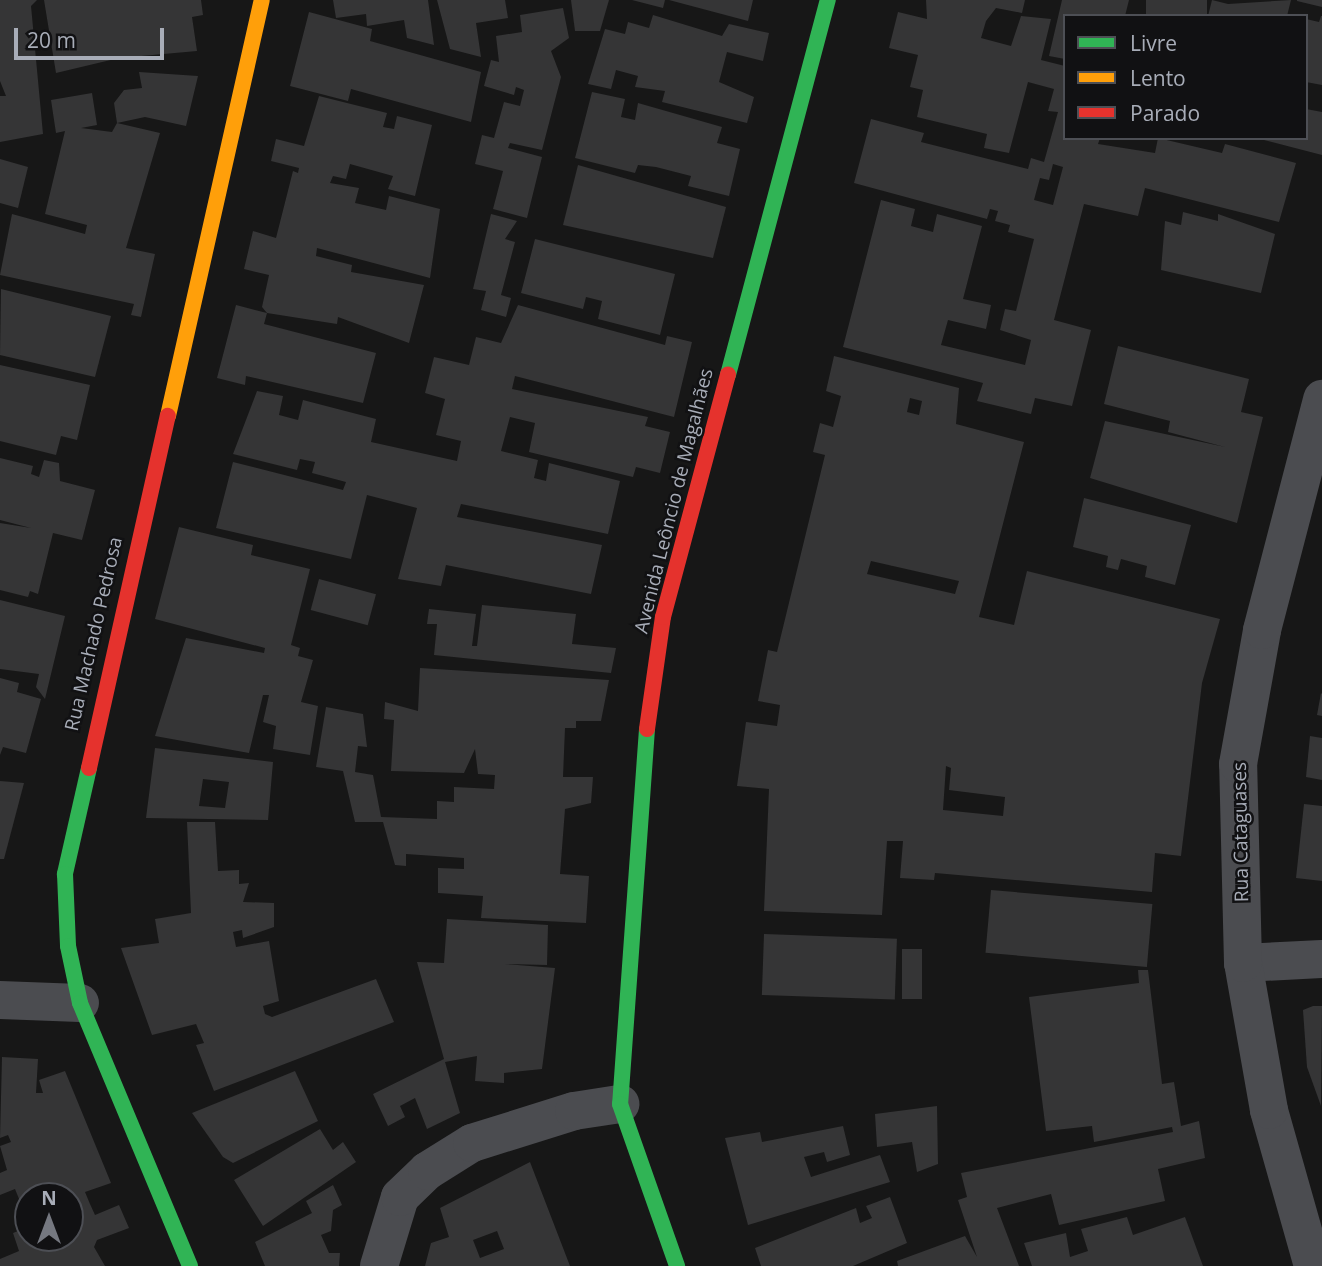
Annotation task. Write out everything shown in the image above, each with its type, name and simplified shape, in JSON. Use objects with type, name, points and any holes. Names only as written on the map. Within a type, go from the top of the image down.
[{"type":"street","name":"Rua Machado Pedrosa","points":[[190,1266],[80,1003],[68,946],[65,874],[76,807],[262,0]]},
{"type":"street","name":"Avenida Leôncio de Magalhães","points":[[677,1266],[620,1104],[639,789],[663,617],[828,0]]},
{"type":"street","name":"Rua Cataguases","points":[[1313,1266],[1269,1110],[1243,963],[1238,764],[1262,629],[1322,399]]},
{"type":"street","points":[[1243,963],[1322,959]]},
{"type":"street","points":[[0,1000],[80,1003]]},
{"type":"street","points":[[379,1266],[400,1198],[427,1171],[472,1143],[574,1111],[620,1104]]},
{"type":"building","points":[[0,0],[37,0],[31,6],[43,134],[0,142],[0,96],[6,96],[0,81]]},
{"type":"building","points":[[44,0],[201,0],[203,15],[192,17],[197,51],[119,58],[56,73]]},
{"type":"building","points":[[333,0],[428,0],[434,45],[407,38],[404,20],[367,26],[366,14],[336,18]]},
{"type":"building","points":[[437,0],[505,0],[508,18],[476,23],[481,57],[450,49]]},
{"type":"building","points":[[571,0],[609,0],[600,31],[575,31]]},
{"type":"building","points":[[632,0],[665,0],[663,8]]},
{"type":"building","points":[[669,0],[753,0],[748,21]]},
{"type":"building","points":[[926,0],[1025,0],[1022,13],[996,8],[986,21],[981,38],[1011,46],[1021,16],[1051,19],[1041,60],[1063,66],[1063,140],[1099,140],[1098,144],[1155,153],[1158,140],[1222,153],[1225,144],[1296,163],[1279,222],[1145,188],[1138,216],[1084,204],[1054,320],[1091,330],[1072,406],[1035,398],[1031,414],[977,401],[983,383],[843,347],[881,200],[915,209],[911,226],[933,232],[937,214],[982,226],[963,299],[991,305],[986,329],[948,320],[941,345],[1025,365],[1031,340],[1000,330],[1005,309],[1016,311],[1034,239],[1008,232],[1010,225],[995,221],[998,211],[990,209],[987,219],[854,183],[871,119],[924,133],[921,142],[1028,169],[1031,158],[1044,162],[1058,112],[1048,111],[1054,89],[1028,82],[1009,153],[984,148],[987,134],[917,117],[923,90],[910,87],[918,55],[889,48],[898,12],[927,19]],"holes":[[[1053,164],[1063,167],[1053,205],[1034,200],[1040,178],[1049,180]]]},
{"type":"building","points":[[1062,0],[1129,0],[1126,14],[1063,14],[1063,59],[1049,56]]},
{"type":"building","points":[[1146,0],[1207,0],[1207,14],[1146,14]]},
{"type":"building","points":[[1212,0],[1228,4],[1291,0],[1288,14],[1208,14]]},
{"type":"building","points":[[1322,0],[1322,7],[1297,1]]},
{"type":"building","points":[[563,8],[569,38],[551,51],[561,77],[542,150],[510,143],[508,148],[542,157],[527,218],[493,209],[503,171],[475,164],[482,135],[494,138],[504,102],[520,106],[524,90],[516,87],[514,95],[484,86],[491,60],[499,62],[496,36],[522,32],[520,15]]},
{"type":"building","points":[[309,12],[372,29],[370,41],[481,72],[471,122],[351,89],[348,101],[290,86]]},
{"type":"building","points":[[653,15],[722,36],[729,24],[769,33],[763,61],[727,52],[719,82],[754,97],[747,123],[662,102],[665,91],[635,87],[638,76],[616,70],[611,89],[588,84],[605,29],[625,34],[628,22],[649,28]]},
{"type":"building","points":[[1322,16],[1322,85],[1308,82],[1308,19],[1319,22]]},
{"type":"building","points":[[139,72],[198,76],[186,126],[145,117],[117,123],[114,103],[124,90],[142,88]]},
{"type":"building","points":[[592,92],[625,99],[621,117],[635,120],[638,103],[722,127],[717,143],[740,149],[729,196],[688,186],[691,176],[656,167],[638,165],[635,173],[575,158]]},
{"type":"building","points":[[92,93],[97,125],[81,128],[112,132],[117,123],[160,133],[126,248],[155,254],[141,317],[131,315],[134,304],[0,275],[12,214],[85,234],[87,225],[45,214],[65,131],[56,133],[51,100]]},
{"type":"building","points":[[319,96],[387,113],[383,127],[394,129],[397,116],[432,125],[415,196],[388,189],[393,176],[350,164],[346,179],[333,176],[330,183],[359,188],[355,203],[386,210],[389,196],[440,209],[430,278],[317,248],[316,256],[352,265],[351,272],[424,285],[409,343],[338,317],[337,324],[267,313],[262,307],[269,275],[244,269],[253,231],[276,238],[293,171],[298,173],[299,168],[271,161],[276,139],[304,146]]},
{"type":"building","points":[[1308,109],[1322,112],[1322,155],[1264,140],[1308,140]]},
{"type":"building","points":[[0,159],[28,167],[18,208],[0,203]]},
{"type":"building","points":[[578,165],[726,207],[713,258],[563,225]]},
{"type":"building","points":[[1183,212],[1218,221],[1218,214],[1275,234],[1261,293],[1161,270],[1165,221],[1181,225]]},
{"type":"building","points":[[491,214],[517,221],[505,239],[515,242],[501,295],[511,298],[506,317],[481,310],[486,291],[473,289]]},
{"type":"building","points":[[535,239],[675,274],[660,335],[598,319],[602,301],[586,297],[583,309],[521,293]]},
{"type":"building","points":[[1,289],[111,316],[95,377],[0,355]]},
{"type":"building","points":[[236,305],[267,313],[264,324],[376,353],[363,403],[246,376],[245,385],[217,378]]},
{"type":"building","points":[[518,305],[665,345],[667,336],[692,342],[674,417],[515,376],[512,389],[648,417],[645,426],[670,432],[660,473],[636,467],[633,477],[529,452],[535,423],[510,417],[501,451],[538,460],[534,478],[546,481],[549,463],[620,481],[608,534],[461,504],[457,517],[602,545],[591,594],[446,565],[441,586],[398,579],[417,508],[367,495],[351,559],[216,528],[233,462],[343,490],[346,482],[312,473],[315,462],[300,459],[297,470],[233,454],[257,391],[283,396],[279,415],[298,420],[303,400],[376,419],[371,442],[457,461],[461,441],[436,435],[445,399],[425,393],[434,357],[469,365],[476,337],[501,343]]},
{"type":"building","points":[[1118,346],[1249,379],[1241,412],[1263,417],[1237,523],[1090,478],[1105,421],[1225,447],[1168,432],[1170,421],[1104,404]]},
{"type":"building","points":[[834,356],[959,388],[956,424],[1024,442],[979,617],[1014,625],[1027,571],[1220,619],[1202,683],[1181,856],[1155,853],[1152,892],[935,873],[934,880],[900,878],[903,841],[887,841],[882,915],[764,911],[769,789],[737,786],[746,722],[777,726],[780,705],[758,701],[768,650],[777,652],[825,455],[813,452],[820,423],[833,427],[841,396],[826,391]],"holes":[[[910,398],[922,401],[919,415],[907,412]],[[871,561],[959,581],[955,594],[867,574]],[[946,766],[951,768],[949,790],[1005,797],[1003,816],[943,810]]]},
{"type":"building","points":[[0,365],[90,385],[77,440],[61,436],[56,455],[0,441]]},
{"type":"building","points":[[0,458],[33,466],[31,474],[39,477],[44,460],[59,463],[60,481],[95,490],[82,540],[53,533],[38,594],[30,591],[28,597],[0,590],[0,523],[31,528],[0,520]]},
{"type":"building","points":[[1084,498],[1191,525],[1175,585],[1145,577],[1147,566],[1121,559],[1118,570],[1106,567],[1108,556],[1073,547]]},
{"type":"building","points":[[179,527],[253,545],[251,555],[310,569],[291,645],[300,648],[298,656],[313,660],[301,702],[318,706],[310,755],[273,749],[276,726],[263,722],[269,695],[263,695],[249,753],[155,736],[186,638],[264,653],[265,648],[155,619]]},
{"type":"building","points":[[319,579],[376,594],[368,625],[311,610]]},
{"type":"building","points":[[0,600],[65,616],[45,699],[36,687],[39,674],[0,669]]},
{"type":"building","points":[[482,605],[576,614],[572,644],[616,648],[611,673],[434,655],[437,624],[427,624],[429,609],[476,614],[472,646],[477,646]]},
{"type":"building","points":[[420,668],[609,680],[601,721],[576,721],[576,728],[565,728],[563,777],[593,777],[591,803],[565,809],[560,874],[589,876],[586,923],[481,918],[483,896],[438,893],[438,868],[464,869],[464,858],[406,854],[406,866],[395,865],[383,822],[355,822],[343,771],[316,767],[326,707],[363,714],[367,747],[358,746],[355,772],[373,775],[381,817],[437,819],[437,801],[454,802],[454,787],[494,789],[495,775],[478,774],[475,749],[464,773],[391,771],[394,720],[384,719],[385,702],[418,711]]},
{"type":"building","points":[[0,678],[19,683],[17,692],[41,699],[26,753],[3,747],[0,755]]},
{"type":"building","points":[[1322,694],[1322,716],[1317,715]]},
{"type":"building","points":[[1310,736],[1322,738],[1322,780],[1306,777]]},
{"type":"building","points":[[155,748],[273,762],[268,820],[146,818]],"holes":[[[203,779],[229,782],[225,808],[199,806]]]},
{"type":"building","points":[[0,781],[24,783],[4,859],[0,859]]},
{"type":"building","points":[[1304,804],[1322,806],[1322,881],[1296,878]]},
{"type":"building","points":[[187,822],[215,822],[218,871],[239,870],[239,884],[249,883],[243,902],[274,903],[274,927],[243,938],[242,930],[233,932],[236,947],[269,941],[279,1001],[263,1006],[265,1014],[272,1017],[376,979],[394,1022],[214,1091],[196,1045],[204,1043],[196,1024],[152,1035],[121,948],[159,943],[155,919],[191,913]]},
{"type":"building","points":[[991,890],[1152,904],[1147,967],[986,953]]},
{"type":"building","points":[[447,919],[548,925],[547,965],[504,964],[555,968],[542,1069],[504,1073],[504,1083],[475,1081],[477,1056],[445,1062],[460,1113],[427,1129],[415,1098],[400,1106],[405,1117],[388,1126],[373,1094],[444,1059],[417,962],[444,963]]},
{"type":"building","points":[[764,934],[897,939],[895,1000],[762,995]]},
{"type":"building","points":[[902,949],[922,949],[922,999],[902,999]]},
{"type":"building","points":[[1138,970],[1148,970],[1162,1084],[1174,1082],[1181,1126],[1199,1121],[1205,1158],[1158,1169],[1165,1201],[1059,1225],[1051,1194],[997,1208],[1019,1266],[898,1266],[897,1261],[965,1236],[977,1257],[958,1200],[967,1197],[961,1173],[1173,1132],[1172,1127],[1094,1142],[1092,1126],[1046,1131],[1029,997],[1139,983]]},
{"type":"building","points":[[1322,1006],[1321,1106],[1307,1067],[1303,1010]]},
{"type":"building","points":[[2,1057],[38,1059],[36,1093],[43,1093],[39,1080],[65,1071],[111,1183],[85,1192],[95,1215],[119,1205],[129,1228],[97,1240],[94,1247],[105,1266],[0,1266],[0,1259],[17,1252],[84,1252],[84,1182],[14,1182],[14,1189],[0,1195],[0,1173],[7,1170],[0,1146],[11,1142],[8,1135],[0,1138]]},
{"type":"building","points":[[295,1071],[318,1121],[233,1163],[223,1157],[192,1113]]},
{"type":"building","points":[[937,1106],[938,1164],[917,1172],[912,1142],[877,1147],[875,1114]]},
{"type":"building","points":[[843,1126],[850,1155],[827,1162],[824,1152],[804,1157],[811,1177],[880,1155],[890,1182],[748,1225],[725,1138],[760,1132],[762,1142]]},
{"type":"building","points":[[320,1129],[333,1150],[343,1142],[356,1162],[263,1226],[234,1180]]},
{"type":"building","points":[[530,1162],[570,1266],[425,1266],[431,1243],[449,1237],[440,1208]],"holes":[[[497,1231],[504,1249],[480,1258],[473,1240]]]},
{"type":"building","points":[[333,1185],[342,1205],[333,1210],[331,1231],[321,1235],[329,1253],[340,1253],[339,1266],[265,1266],[255,1242],[312,1213],[306,1201]]},
{"type":"building","points":[[890,1197],[907,1243],[853,1266],[761,1266],[755,1248],[856,1208],[860,1223],[872,1218],[866,1206]]},
{"type":"building","points":[[1127,1217],[1133,1235],[1185,1217],[1203,1266],[1032,1266],[1024,1243],[1066,1233],[1070,1257],[1088,1251],[1081,1229]]},
{"type":"traffic: fast","points":[[728,375],[828,0]]},
{"type":"traffic: fast","points":[[647,729],[620,1104],[677,1266]]},
{"type":"traffic: fast","points":[[89,768],[65,874],[68,946],[80,1003],[190,1266]]},
{"type":"traffic: slow","points":[[168,416],[262,0]]},
{"type":"traffic: jam","points":[[647,729],[663,617],[728,375]]},
{"type":"traffic: jam","points":[[89,768],[168,416]]}]
